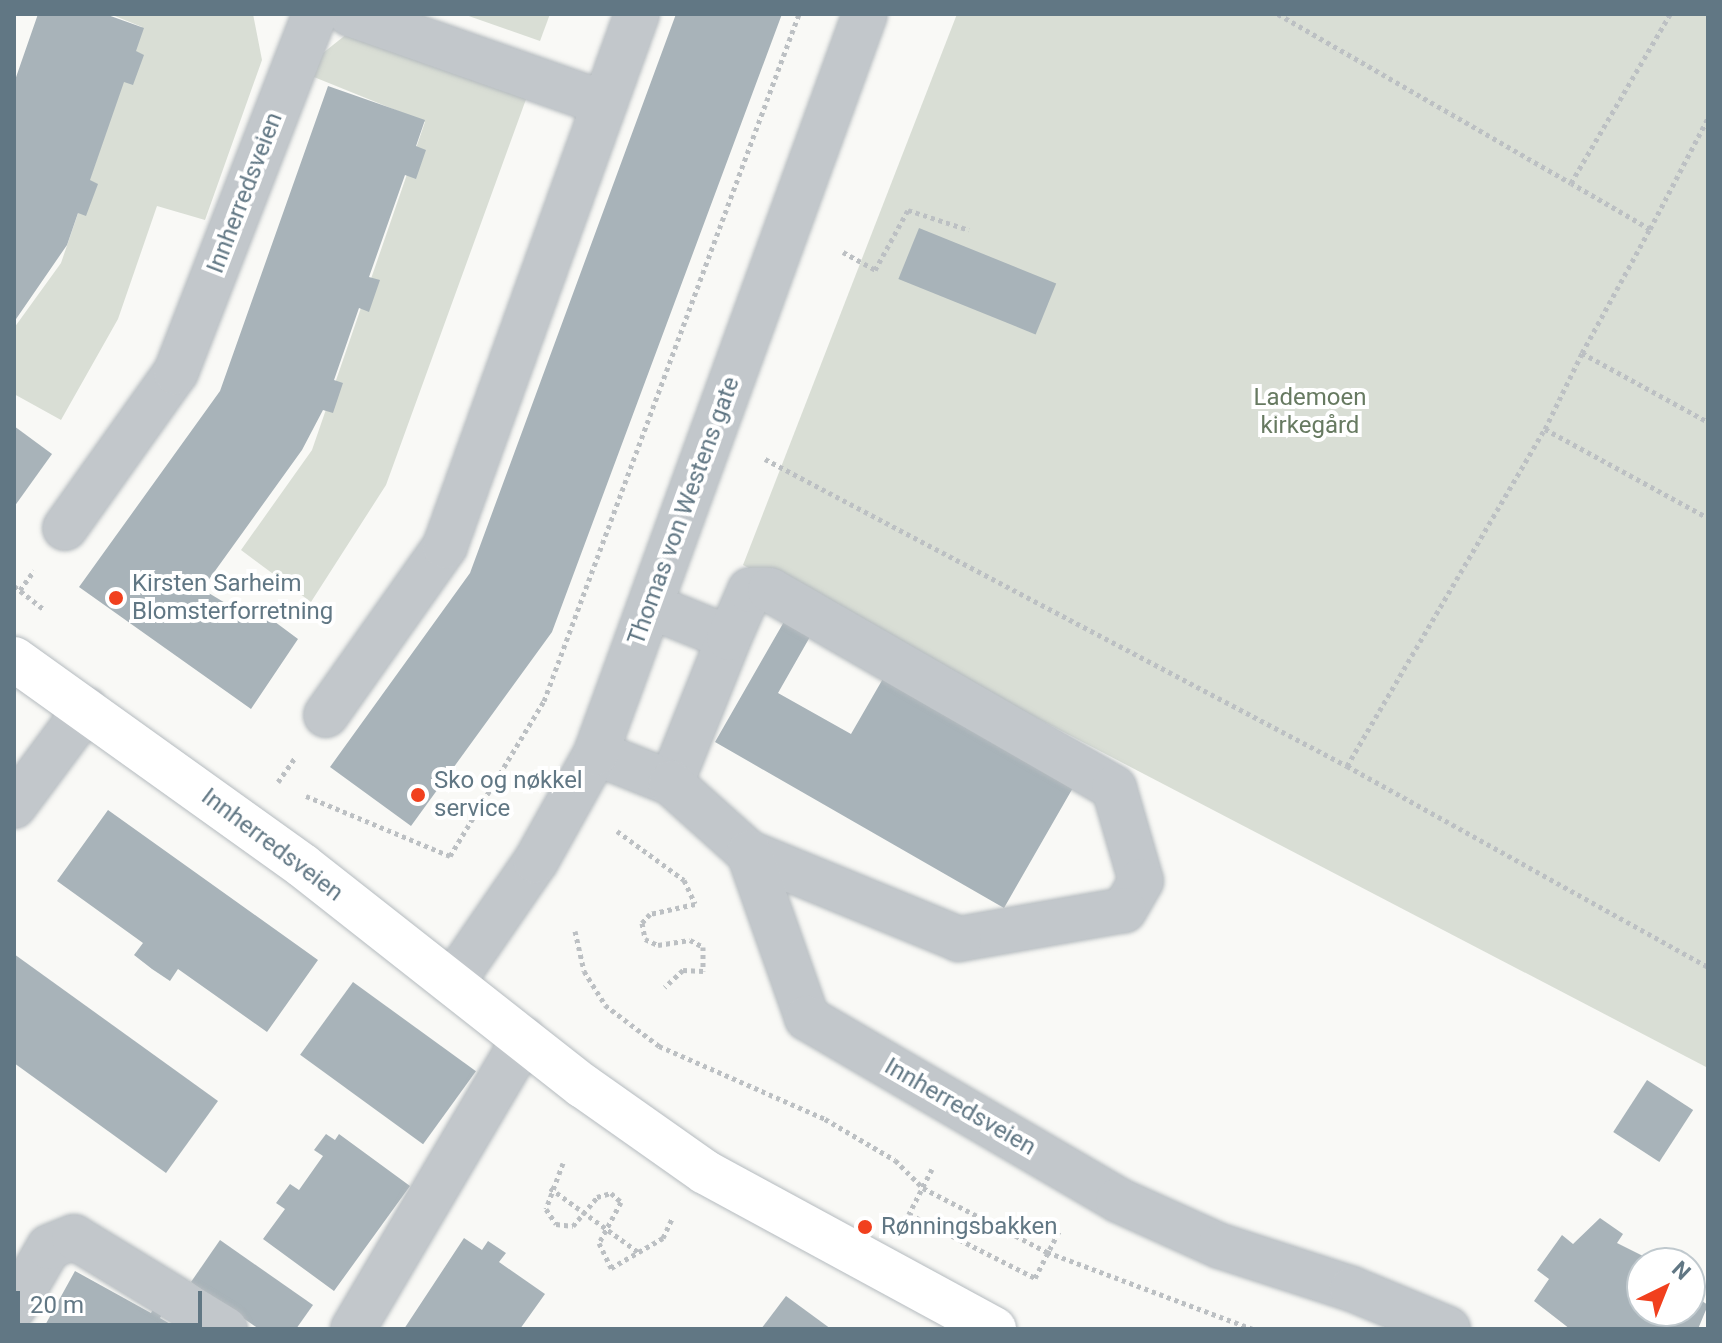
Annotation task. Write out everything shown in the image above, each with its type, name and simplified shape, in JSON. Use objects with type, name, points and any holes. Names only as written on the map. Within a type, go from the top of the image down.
[{"type":"main road","name":"Innherredsveien","points":[[14,659],[86,709],[705,1172],[994,1329]]},
{"type":"street","name":"Innherredsveien","points":[[65,528],[176,372],[315,14]]},
{"type":"street","points":[[350,14],[603,103]]},
{"type":"street","points":[[326,715],[445,546],[637,14]]},
{"type":"street","name":"Thomas von Westens gate","points":[[452,983],[536,861],[596,753],[865,14]]},
{"type":"street","points":[[671,783],[750,590],[770,590],[1114,788],[1141,881],[1124,910],[959,939],[749,853]]},
{"type":"street","points":[[650,606],[729,638]]},
{"type":"street","points":[[14,806],[86,709]]},
{"type":"street","name":"Innherredsveien","points":[[596,753],[671,783],[749,853],[807,1018],[1118,1200],[1220,1246],[1352,1289],[1448,1329]]},
{"type":"street","points":[[353,1329],[524,1039]]},
{"type":"street","points":[[14,1307],[49,1247],[74,1237],[225,1329]]},
{"type":"path","points":[[264,775],[450,856],[544,701],[799,14]]},
{"type":"path","points":[[1278,14],[1650,229]]},
{"type":"path","points":[[1571,183],[1670,14]]},
{"type":"path","points":[[1347,766],[1545,429],[1582,353],[1708,118]]},
{"type":"path","points":[[843,252],[875,270],[908,210],[969,230]]},
{"type":"path","points":[[1582,353],[1708,422]]},
{"type":"path","points":[[1545,429],[1708,518]]},
{"type":"path","points":[[765,459],[1347,766],[1708,967]]},
{"type":"path","points":[[14,586],[56,618]]},
{"type":"path","points":[[617,831],[684,880],[695,904],[650,914],[642,923],[645,939],[658,945],[690,940],[703,947],[703,971],[683,970],[665,987]]},
{"type":"path","points":[[575,931],[584,971],[605,1005],[659,1046],[825,1119],[895,1160],[923,1188],[1047,1252],[1253,1329]]},
{"type":"path","points":[[563,1163],[550,1188],[546,1209],[556,1224],[573,1226],[597,1197],[611,1193],[621,1202],[599,1243],[611,1268],[626,1265],[638,1252],[663,1238],[675,1212]]},
{"type":"path","points":[[932,1169],[909,1214],[1035,1278],[1066,1219]]},
{"type":"path","points":[[550,1188],[638,1252]]},
{"type":"green space","points":[[110,14],[253,14],[262,60],[205,220],[157,206],[118,319],[61,420],[14,394],[14,328],[61,263],[142,27]]},
{"type":"green space","points":[[463,14],[550,14],[540,41]]},
{"type":"green space","name":"Lademoen kirkegård","points":[[957,14],[1708,14],[1708,1068],[743,565]]},
{"type":"green space","points":[[348,33],[529,91],[386,485],[311,602],[241,550],[312,450],[425,122],[309,75],[318,57]]},
{"type":"building","points":[[38,14],[105,14],[144,28],[136,51],[144,55],[133,85],[124,82],[90,180],[98,184],[86,216],[78,213],[67,245],[14,322],[14,83]]},
{"type":"building","points":[[676,14],[782,14],[552,632],[411,826],[330,767],[470,573]]},
{"type":"building","points":[[328,86],[425,120],[416,146],[426,150],[416,179],[405,175],[369,277],[380,280],[369,312],[359,308],[334,380],[343,383],[333,413],[323,410],[302,450],[202,589],[257,622],[263,613],[298,639],[251,709],[79,587],[220,391]]},
{"type":"building","points":[[919,228],[1056,283],[1036,334],[898,279]]},
{"type":"building","points":[[14,426],[52,454],[14,507]]},
{"type":"building","points":[[789,613],[815,628],[778,693],[851,734],[888,670],[1078,779],[1004,908],[715,742]]},
{"type":"building","points":[[108,810],[318,960],[267,1032],[178,969],[170,981],[152,969],[134,955],[143,943],[57,881]]},
{"type":"building","points":[[14,954],[218,1101],[166,1173],[14,1063]]},
{"type":"building","points":[[353,982],[476,1071],[423,1144],[300,1055]]},
{"type":"building","points":[[1647,1080],[1693,1110],[1659,1162],[1613,1132]]},
{"type":"building","points":[[326,1134],[335,1140],[339,1134],[410,1186],[334,1291],[263,1239],[285,1209],[276,1203],[290,1184],[299,1190],[323,1156],[314,1150]]},
{"type":"building","points":[[1600,1218],[1623,1234],[1617,1243],[1626,1248],[1626,1327],[1698,1329],[1570,1329],[1534,1301],[1549,1279],[1537,1270],[1562,1235],[1573,1244]]},
{"type":"building","points":[[464,1238],[482,1250],[488,1241],[506,1253],[499,1262],[545,1294],[520,1329],[404,1329]]},
{"type":"building","points":[[220,1240],[313,1305],[296,1329],[259,1329],[191,1282]]},
{"type":"building","points":[[75,1271],[151,1313],[155,1306],[164,1311],[160,1318],[179,1329],[43,1329]]},
{"type":"building","points":[[786,1296],[831,1329],[761,1329]]},
{"type":"place","name":"Kirsten Sarheim Blomsterforretning","points":[[116,598]]},
{"type":"place","name":"Sko og nøkkel service","points":[[418,795]]},
{"type":"place","name":"Rønningsbakken","points":[[865,1227]]}]
